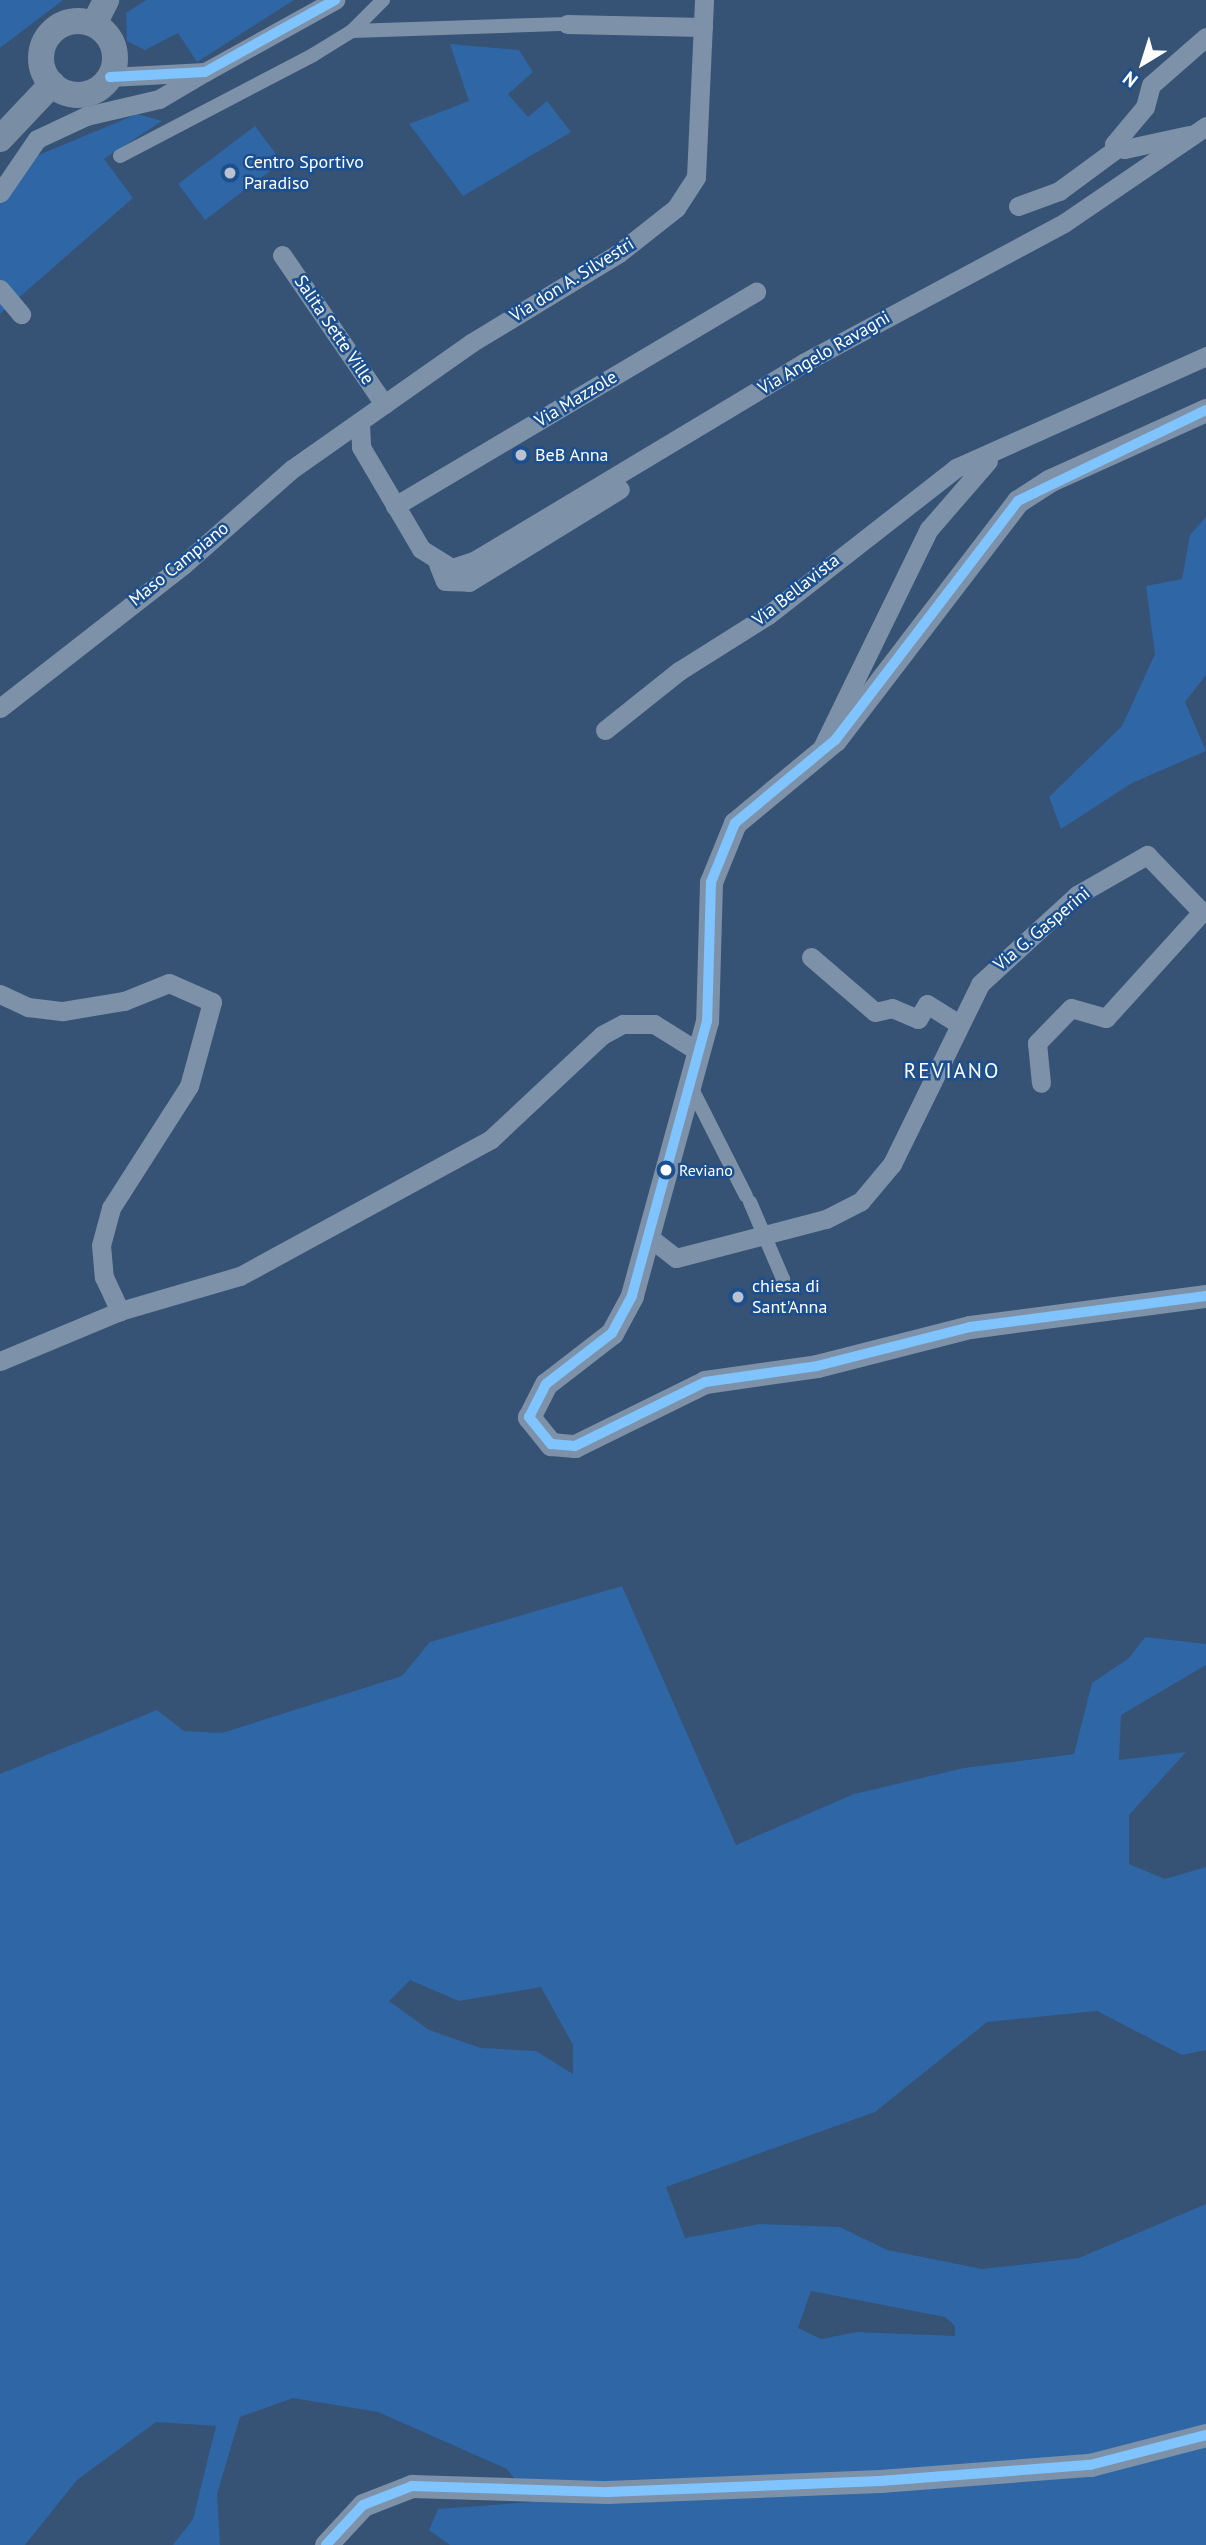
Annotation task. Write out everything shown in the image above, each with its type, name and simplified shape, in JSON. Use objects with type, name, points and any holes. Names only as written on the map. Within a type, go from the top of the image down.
[{"type":"main road","points":[[94,24],[106,0]]},
{"type":"main road","points":[[80,20],[94,24],[110,37],[116,57],[110,78],[83,95],[52,84],[41,57],[52,30],[80,20]]},
{"type":"main road","points":[[0,139],[52,84]]},
{"type":"street","points":[[0,193],[37,139],[86,116],[159,99],[335,0]]},
{"type":"street","points":[[120,156],[352,31],[383,0]]},
{"type":"street","name":"Via don A. Silvestri","points":[[360,425],[384,404],[620,253],[676,208],[696,177],[704,0]]},
{"type":"street","points":[[352,31],[567,24],[703,27]]},
{"type":"street","points":[[1119,147],[1114,137],[1145,107],[1151,85],[1206,37]]},
{"type":"street","points":[[110,78],[205,72]]},
{"type":"street","points":[[1018,205],[1059,191],[1119,147],[1200,130]]},
{"type":"street","name":"Via Angelo Ravagni","points":[[438,564],[452,568],[474,561],[803,363],[1065,223],[1200,130]]},
{"type":"street","name":"Salita Sette Ville","points":[[282,255],[384,404]]},
{"type":"street","points":[[0,289],[21,314]]},
{"type":"street","name":"Via Mazzole","points":[[395,506],[756,292]]},
{"type":"street","name":"Via Bellavista","points":[[605,730],[679,671],[768,615],[945,476],[991,458],[1206,356]]},
{"type":"street","points":[[1206,410],[1049,481],[1018,501],[928,627],[820,752],[734,823],[720,853],[711,882],[707,1021],[632,1296],[612,1333],[535,1396],[529,1416],[551,1444],[589,1441],[705,1382],[817,1366],[970,1327],[1206,1296]]},
{"type":"street","points":[[360,425],[360,447],[395,506],[438,564],[445,581],[469,582],[620,489]]},
{"type":"street","name":"Maso Campiano","points":[[0,708],[183,565],[292,469],[360,425]]},
{"type":"street","name":"Via Bellavista","points":[[820,752],[929,529],[991,458]]},
{"type":"street","name":"Via G. Gasperini","points":[[649,1237],[676,1258],[826,1219],[878,1186],[980,984],[1008,953],[1077,895],[1147,855],[1202,912],[1106,1018],[1071,1008],[1037,1043],[1041,1083]]},
{"type":"street","points":[[811,957],[875,1012],[892,1008],[918,1019],[927,1004],[958,1023]]},
{"type":"street","points":[[0,994],[28,1007],[64,1011],[124,1001],[169,983],[212,1002],[189,1086],[111,1208],[102,1245],[104,1277],[120,1311]]},
{"type":"street","points":[[0,1361],[120,1311],[240,1276],[491,1139],[602,1035],[623,1024],[654,1024],[699,1052]]},
{"type":"street","points":[[691,1087],[767,1233],[783,1279],[780,1288]]},
{"type":"street","points":[[326,2545],[363,2505],[412,2486],[607,2491],[880,2481],[1090,2465],[1206,2435]]},
{"type":"shaded area","points":[[0,0],[63,0],[0,48]]},
{"type":"shaded area","points":[[146,0],[294,0],[197,62],[178,33],[145,50],[127,41],[126,13]]},
{"type":"shaded area","points":[[450,44],[519,50],[533,72],[508,94],[528,117],[547,101],[571,132],[463,196],[409,124],[469,101]]},
{"type":"shaded area","points":[[137,114],[162,121],[104,159],[133,198],[0,314],[0,186],[22,162]]},
{"type":"shaded area","name":"Centro Sportivo Paradiso","points":[[255,126],[282,162],[205,220],[178,184]]},
{"type":"shaded area","points":[[1206,517],[1206,675],[1185,702],[1206,751],[1132,783],[1061,829],[1049,797],[1122,726],[1155,654],[1146,586],[1182,579],[1190,535]]},
{"type":"shaded area","points":[[622,1586],[736,1845],[854,1794],[964,1768],[1074,1754],[1092,1683],[1129,1658],[1145,1637],[1206,1644],[1206,1665],[1121,1715],[1119,1760],[1186,1752],[1129,1815],[1129,1864],[1165,1879],[1206,1867],[1206,2050],[1182,2055],[1097,2011],[987,2022],[875,2112],[666,2187],[685,2238],[760,2224],[840,2227],[887,2250],[982,2269],[1079,2258],[1206,2204],[1206,2545],[450,2545],[429,2530],[438,2509],[532,2502],[507,2469],[378,2412],[293,2398],[240,2417],[217,2494],[220,2545],[173,2545],[193,2519],[216,2426],[156,2422],[77,2480],[25,2545],[0,2545],[0,1774],[157,1710],[184,1731],[222,1733],[402,1676],[430,1642]],"holes":[[[410,1980],[459,2001],[541,1987],[573,2045],[573,2074],[536,2051],[481,2048],[429,2030],[389,2001]],[[811,2291],[945,2317],[955,2326],[955,2336],[857,2332],[821,2339],[798,2328]]]},
{"type":"transit line","points":[[110,77],[205,72],[335,0]]},
{"type":"transit line","points":[[1206,410],[1018,501],[835,740],[735,823],[711,882],[707,1021],[632,1296],[612,1333],[546,1384],[529,1417],[551,1444],[575,1446],[705,1382],[817,1366],[970,1327],[1206,1296]]},
{"type":"transit line","points":[[326,2545],[363,2505],[412,2486],[607,2492],[880,2481],[1090,2465],[1206,2435]]},
{"type":"place","name":"Centro Sportivo Paradiso","points":[[230,173]]},
{"type":"place","name":"BeB Anna","points":[[521,455]]},
{"type":"place","name":"Reviano","points":[[666,1170]]},
{"type":"place","name":"chiesa di Sant'Anna","points":[[738,1297]]},
{"type":"district","name":"REVIANO","points":[[952,1071]]}]
